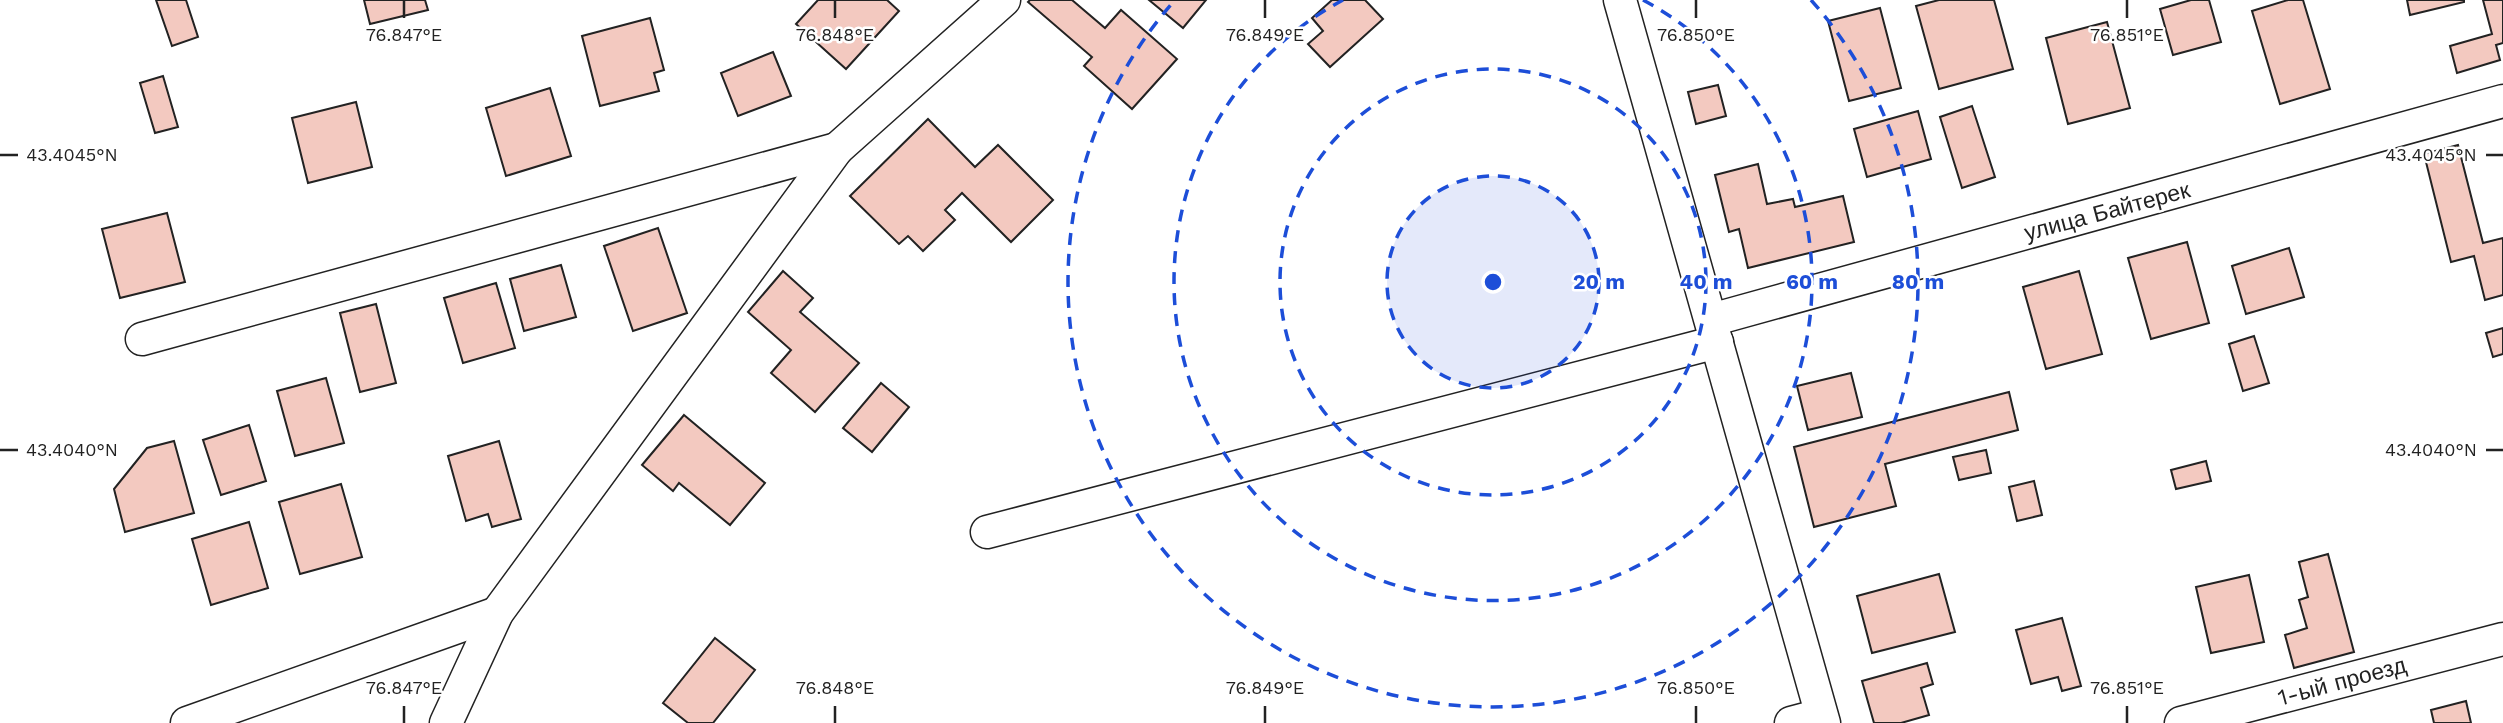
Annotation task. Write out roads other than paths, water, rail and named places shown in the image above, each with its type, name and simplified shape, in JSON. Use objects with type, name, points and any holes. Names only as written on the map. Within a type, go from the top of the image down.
[{"type":"street","points":[[446,723],[497,613],[837,149],[1004,0]]},
{"type":"street","points":[[1620,0],[1714,331],[1812,720]]},
{"type":"street","name":"улица Байтерек","points":[[987,532],[1714,331],[2503,101]]},
{"type":"street","points":[[142,339],[837,149]]},
{"type":"street","points":[[187,723],[497,613]]},
{"type":"street","name":"1-ый проезд","points":[[2181,723],[2503,639]]}]
